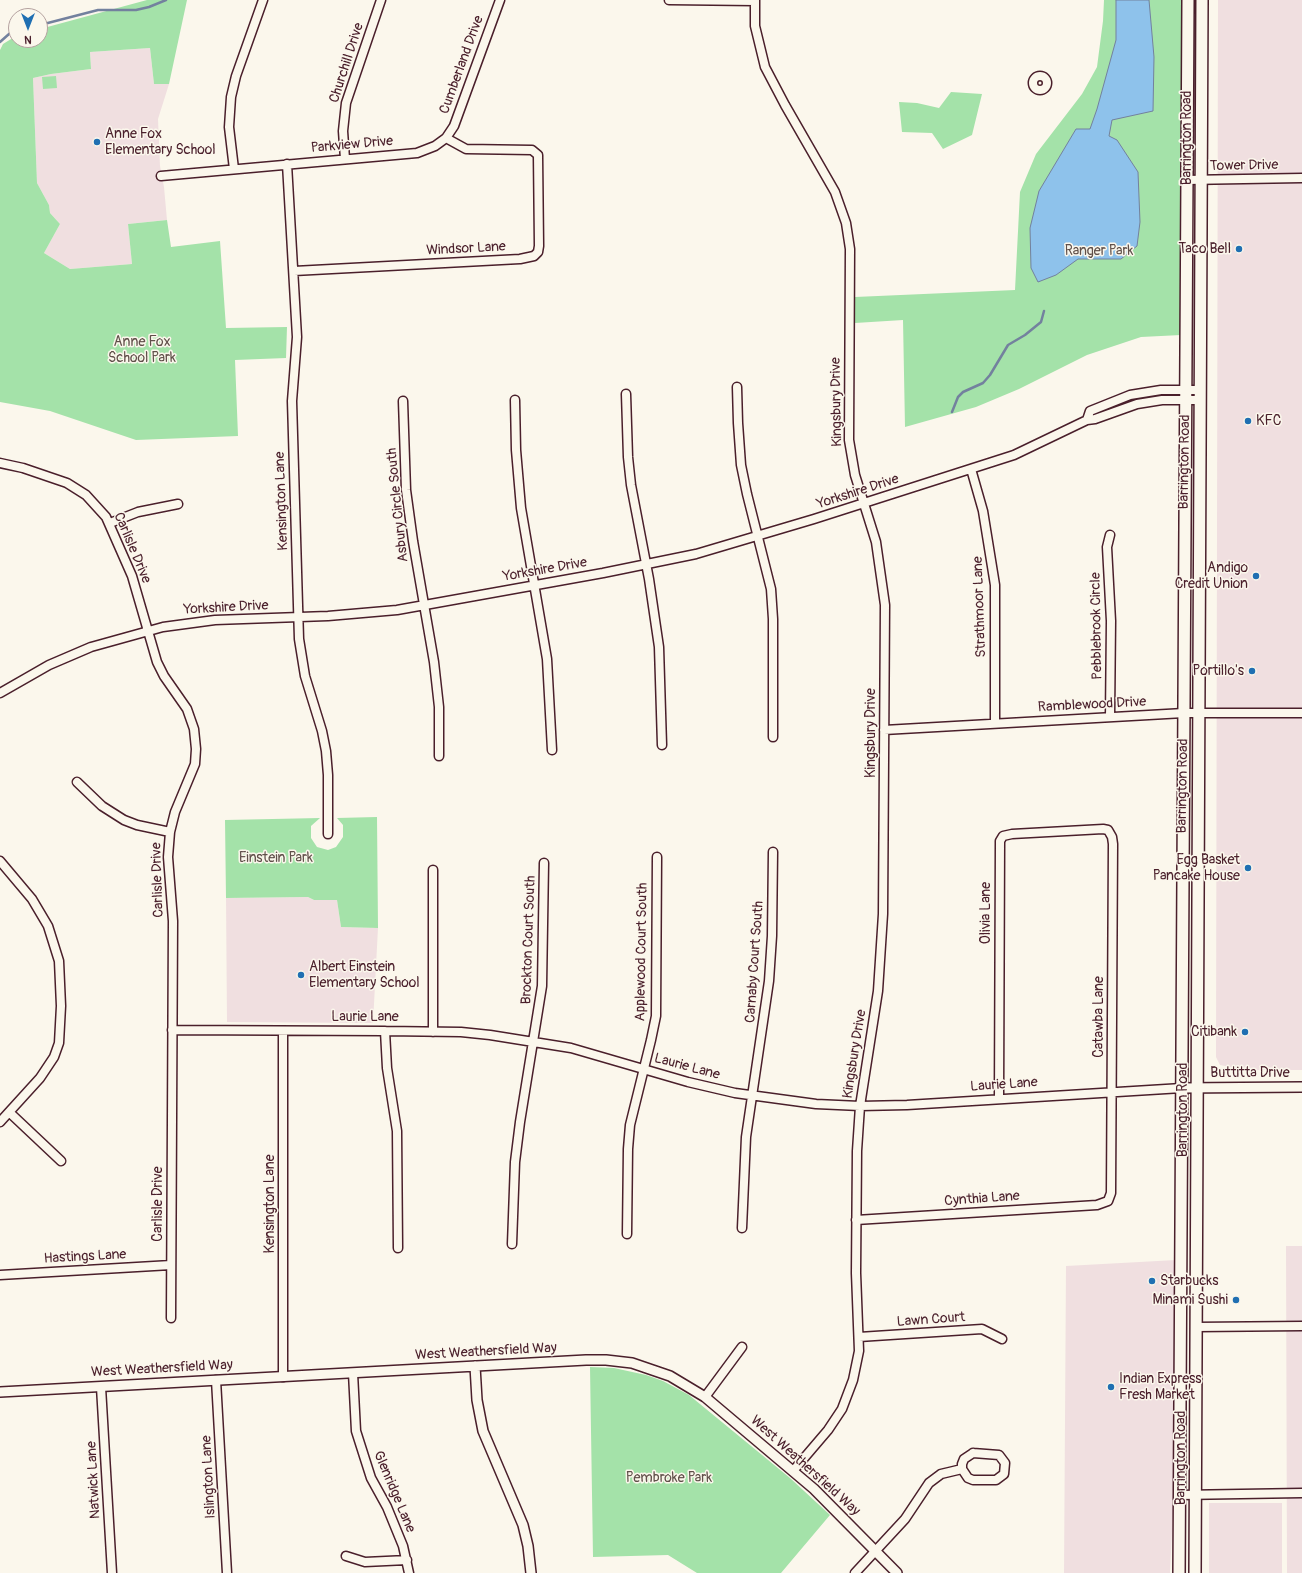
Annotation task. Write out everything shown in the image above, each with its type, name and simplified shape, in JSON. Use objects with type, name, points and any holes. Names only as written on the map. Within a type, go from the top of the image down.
[{"type":"main road","name":"Barrington Road","points":[[1179,1573],[1188,0]]},
{"type":"main road","name":"Barrington Road","points":[[1195,1573],[1202,0]]},
{"type":"street","points":[[234,169],[230,127],[231,96],[236,76],[263,0]]},
{"type":"street","name":"Churchill Drive","points":[[345,159],[343,130],[346,103],[381,0]]},
{"type":"street","name":"Cumberland Drive","points":[[446,138],[454,126],[500,0]]},
{"type":"street","points":[[669,0],[755,0]]},
{"type":"street","name":"Kingsbury Drive","points":[[755,0],[756,32],[765,67],[835,192],[846,223],[850,249],[848,428],[852,462],[876,542],[884,591],[884,888],[882,945],[874,1021],[860,1106],[856,1158],[856,1273],[859,1337],[856,1369],[846,1400],[828,1430],[793,1471]]},
{"type":"street","name":"Parkview Drive","points":[[162,176],[422,151],[435,146],[446,138]]},
{"type":"street","name":"Windsor Lane","points":[[294,271],[520,259],[534,256],[538,252],[539,246],[539,161],[537,153],[527,150],[466,149],[446,138]]},
{"type":"street","name":"Kensington Lane","points":[[287,164],[297,337],[292,401],[298,617],[302,664],[322,731],[326,751],[328,775],[328,834]]},
{"type":"street","name":"Tower Drive","points":[[1186,180],[1302,178]]},
{"type":"street","points":[[738,387],[738,422],[741,465],[747,494],[770,580],[773,609],[773,737]]},
{"type":"street","name":"Yorkshire Drive","points":[[0,693],[31,674],[76,653],[116,638],[182,623],[215,620],[372,613],[425,605],[646,565],[696,554],[864,503],[1027,450],[1087,420],[1090,411],[1130,395],[1161,390],[1186,395],[1201,395]]},
{"type":"street","points":[[626,394],[628,457],[631,485],[659,647],[662,745]]},
{"type":"street","points":[[515,400],[520,498],[547,659],[552,750]]},
{"type":"street","name":"Asbury Circle South","points":[[403,401],[406,490],[437,685],[439,756]]},
{"type":"street","name":"Carlisle Drive","points":[[0,463],[53,477],[78,489],[98,506],[110,523],[132,576],[156,662],[187,709],[196,739],[195,764],[175,812],[170,832],[168,857],[172,921],[171,1318]]},
{"type":"street","name":"Strathmoor Lane","points":[[971,469],[984,511],[995,585],[995,723]]},
{"type":"street","points":[[110,523],[138,512],[178,504]]},
{"type":"street","name":"Pebblebrook Circle","points":[[1110,535],[1107,547],[1111,621],[1110,717]]},
{"type":"street","name":"Ramblewood Drive","points":[[884,730],[1184,713],[1302,713]]},
{"type":"street","points":[[77,782],[102,806],[124,820],[137,825],[170,832]]},
{"type":"street","name":"Olivia Lane","points":[[999,1100],[1000,841],[1003,836],[1012,834],[1103,829],[1110,833]]},
{"type":"street","name":"Catawba Lane","points":[[1108,1201],[1111,1193],[1112,1093],[1113,844],[1110,833]]},
{"type":"street","name":"Carnaby Court South","points":[[742,1228],[744,1159],[751,1096],[769,981],[772,936],[773,852]]},
{"type":"street","name":"Applewood Court South","points":[[627,1234],[629,1137],[632,1112],[651,1040],[656,1004],[658,857]]},
{"type":"street","points":[[0,861],[32,899],[48,926],[58,953],[61,983],[61,1021],[57,1050],[43,1075],[0,1122]]},
{"type":"street","name":"Brockton Court South","points":[[512,1244],[516,1155],[543,973],[544,863]]},
{"type":"street","points":[[433,1032],[434,870]]},
{"type":"street","name":"Laurie Lane","points":[[172,1030],[385,1031],[490,1035],[571,1048],[688,1082],[751,1096],[800,1102],[860,1106],[999,1100],[1198,1087]]},
{"type":"street","name":"Kensington Lane","points":[[283,1031],[283,1377]]},
{"type":"street","points":[[385,1031],[387,1068],[397,1131],[398,1248]]},
{"type":"street","name":"Buttitta Drive","points":[[1198,1087],[1302,1087]]},
{"type":"street","points":[[9,1112],[61,1161]]},
{"type":"street","name":"Cynthia Lane","points":[[856,1220],[1097,1205],[1108,1201]]},
{"type":"street","name":"Hastings Lane","points":[[0,1275],[171,1264]]},
{"type":"street","points":[[1196,1327],[1302,1326]]},
{"type":"street","name":"Lawn Court","points":[[859,1337],[982,1329],[1002,1339]]},
{"type":"street","points":[[705,1397],[742,1347]]},
{"type":"street","name":"West Weathersfield Way","points":[[0,1392],[586,1360],[619,1361],[645,1366],[670,1376],[705,1397],[793,1471],[897,1573]]},
{"type":"street","points":[[475,1366],[477,1400],[483,1431],[523,1526],[528,1546],[530,1573]]},
{"type":"street","name":"Glenridge Lane","points":[[353,1373],[356,1431],[371,1478],[387,1507],[407,1560],[409,1573]]},
{"type":"street","name":"Islington Lane","points":[[216,1380],[227,1573]]},
{"type":"street","name":"Natwick Lane","points":[[101,1386],[112,1573]]},
{"type":"street","points":[[973,1453],[999,1455],[1005,1463],[1004,1474],[996,1480],[973,1480],[968,1478],[962,1469],[964,1459],[973,1453]]},
{"type":"street","points":[[854,1573],[905,1519],[929,1483],[941,1474],[962,1469]]},
{"type":"street","points":[[1180,1495],[1302,1493]]},
{"type":"street","points":[[346,1556],[365,1562],[407,1560]]},
{"type":"shaded area","points":[[1218,0],[1302,0],[1302,1070],[1245,1070],[1220,1065],[1216,1057]]},
{"type":"shaded area","name":"Anne Fox Elementary School","points":[[150,48],[154,84],[169,84],[158,119],[160,166],[164,187],[167,220],[128,224],[132,264],[70,269],[44,253],[60,224],[50,213],[49,205],[37,183],[33,78],[91,69],[90,52]]},
{"type":"shaded area","name":"Albert Einstein Elementary School","points":[[308,897],[314,900],[337,900],[341,927],[378,928],[373,1023],[227,1022],[226,898]]},
{"type":"shaded area","points":[[1286,1246],[1302,1246],[1302,1573],[1287,1573]]},
{"type":"shaded area","points":[[1176,1260],[1174,1489],[1170,1573],[1064,1573],[1066,1266]]},
{"type":"shaded area","points":[[1209,1503],[1282,1503],[1282,1573],[1209,1573]]},
{"type":"green space","name":"Anne Fox School Park","points":[[147,0],[187,0],[169,84],[154,84],[150,48],[90,52],[91,69],[33,78],[37,183],[49,205],[50,213],[60,224],[44,253],[70,269],[132,264],[128,224],[167,220],[171,247],[220,241],[226,328],[287,327],[286,358],[235,360],[238,436],[136,440],[50,411],[0,402],[0,50],[3,44],[8,41],[8,48],[48,48],[48,27]]},
{"type":"green space","name":"Ranger Park","points":[[1104,0],[1182,0],[1181,335],[1141,337],[1087,355],[1019,389],[976,407],[905,427],[903,320],[855,323],[855,297],[1015,290],[1020,192],[1036,154],[1082,94],[1097,67]]},
{"type":"green space","points":[[56,76],[57,88],[43,89],[42,77]]},
{"type":"green space","points":[[951,92],[982,94],[972,135],[943,149],[932,133],[902,132],[899,102],[917,103],[939,108]]},
{"type":"green space","name":"Einstein Park","points":[[377,817],[378,928],[341,927],[337,900],[314,900],[308,897],[226,898],[225,820],[320,818],[311,826],[311,838],[317,847],[328,850],[336,847],[343,837],[343,825],[337,818]]},
{"type":"green space","name":"Pembroke Park","points":[[590,1367],[614,1368],[646,1375],[663,1381],[689,1395],[790,1478],[830,1515],[781,1573],[697,1573],[668,1555],[593,1557]]},
{"type":"water","points":[[1116,0],[1149,0],[1154,57],[1153,111],[1112,120],[1109,136],[1117,140],[1138,172],[1140,222],[1137,246],[1121,259],[1078,259],[1056,275],[1038,282],[1031,268],[1030,228],[1039,191],[1076,129],[1090,129],[1116,40]]},
{"type":"waterway","points":[[48,23],[98,10],[136,10],[149,7],[166,0]]},
{"type":"waterway","points":[[0,42],[8,35]]},
{"type":"waterway","points":[[952,412],[958,397],[963,392],[983,383],[990,375],[1008,345],[1025,335],[1041,322],[1044,311]]},
{"type":"place","name":"Anne Fox Elementary School","points":[[97,142]]},
{"type":"place","name":"Taco Bell","points":[[1239,249]]},
{"type":"place","name":"KFC","points":[[1248,421]]},
{"type":"place","name":"Andigo Credit Union","points":[[1256,576]]},
{"type":"place","name":"Portillo's","points":[[1252,671]]},
{"type":"place","name":"Egg Basket Pancake House","points":[[1248,868]]},
{"type":"place","name":"Albert Einstein Elementary School","points":[[301,975]]},
{"type":"place","name":"Citibank","points":[[1245,1032]]},
{"type":"place","name":"Starbucks","points":[[1152,1281]]},
{"type":"place","name":"Minami Sushi","points":[[1236,1300]]},
{"type":"place","name":"Indian Express Fresh Market","points":[[1111,1387]]}]
